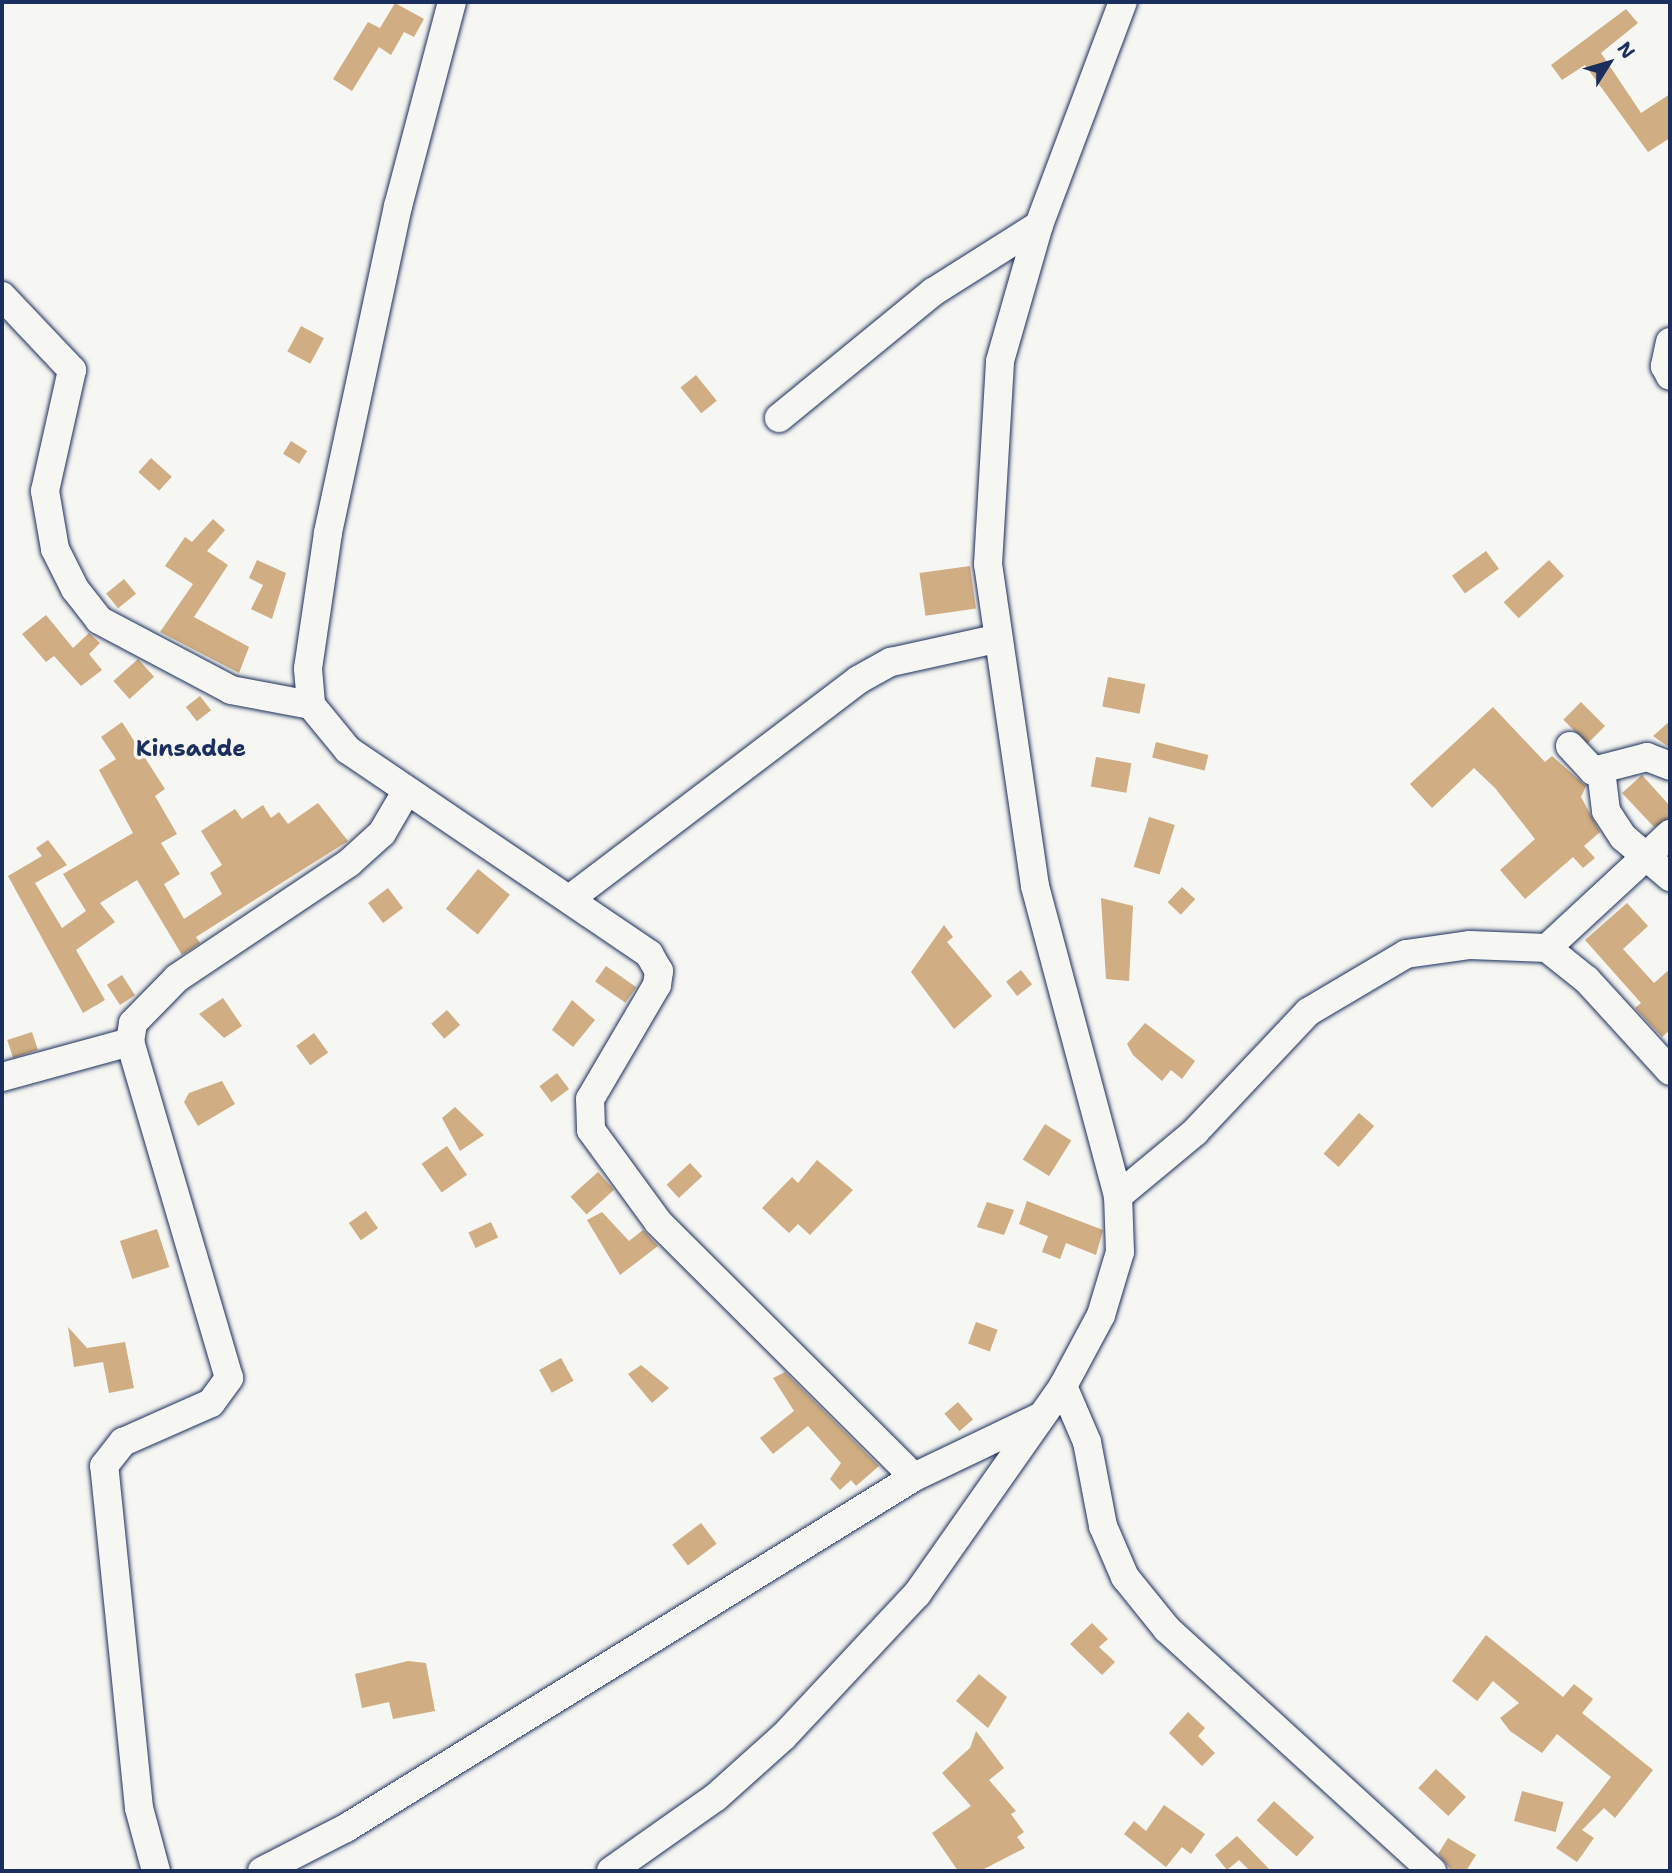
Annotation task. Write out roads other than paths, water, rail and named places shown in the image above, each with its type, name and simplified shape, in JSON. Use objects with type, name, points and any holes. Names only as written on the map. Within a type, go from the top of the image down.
[{"type":"street","points":[[452,2],[398,206],[328,533],[308,669],[310,705],[348,750],[406,792],[632,937],[659,971],[657,985],[590,1099],[592,1130],[658,1222],[914,1477]]},
{"type":"street","points":[[611,1871],[716,1797],[800,1722],[917,1594],[1063,1386],[1101,1315],[1120,1252],[1118,1196],[1035,886],[996,639],[988,565],[1000,360],[1039,225],[1123,2]]},
{"type":"street","points":[[779,418],[933,292],[1039,225]]},
{"type":"street","points":[[2,296],[72,370],[45,491],[55,549],[75,589],[99,620],[231,690],[310,705]]},
{"type":"street","points":[[1670,342],[1670,376]]},
{"type":"street","points":[[572,898],[858,680],[891,662],[996,639]]},
{"type":"street","points":[[1570,746],[1577,759],[1601,770],[1647,757],[1670,766]]},
{"type":"street","points":[[1601,770],[1606,811],[1648,858],[1670,877]]},
{"type":"street","points":[[156,1871],[139,1808],[104,1466],[123,1442],[211,1403],[229,1378],[130,1042],[133,1023],[148,1004],[349,862],[382,833],[406,792]]},
{"type":"street","points":[[1547,948],[1648,858],[1670,834]]},
{"type":"street","points":[[1118,1196],[1195,1132],[1308,1012],[1406,954],[1470,945],[1547,948],[1587,981],[1670,1071]]},
{"type":"street","points":[[2,1077],[130,1042]]},
{"type":"street","points":[[1063,1386],[1087,1442],[1102,1526],[1125,1577],[1167,1629],[1432,1871]]},
{"type":"street","points":[[262,1871],[346,1828],[914,1477],[955,1462],[1046,1412]]},
{"type":"district","name":"Kinsadde","points":[[191,748]]}]
